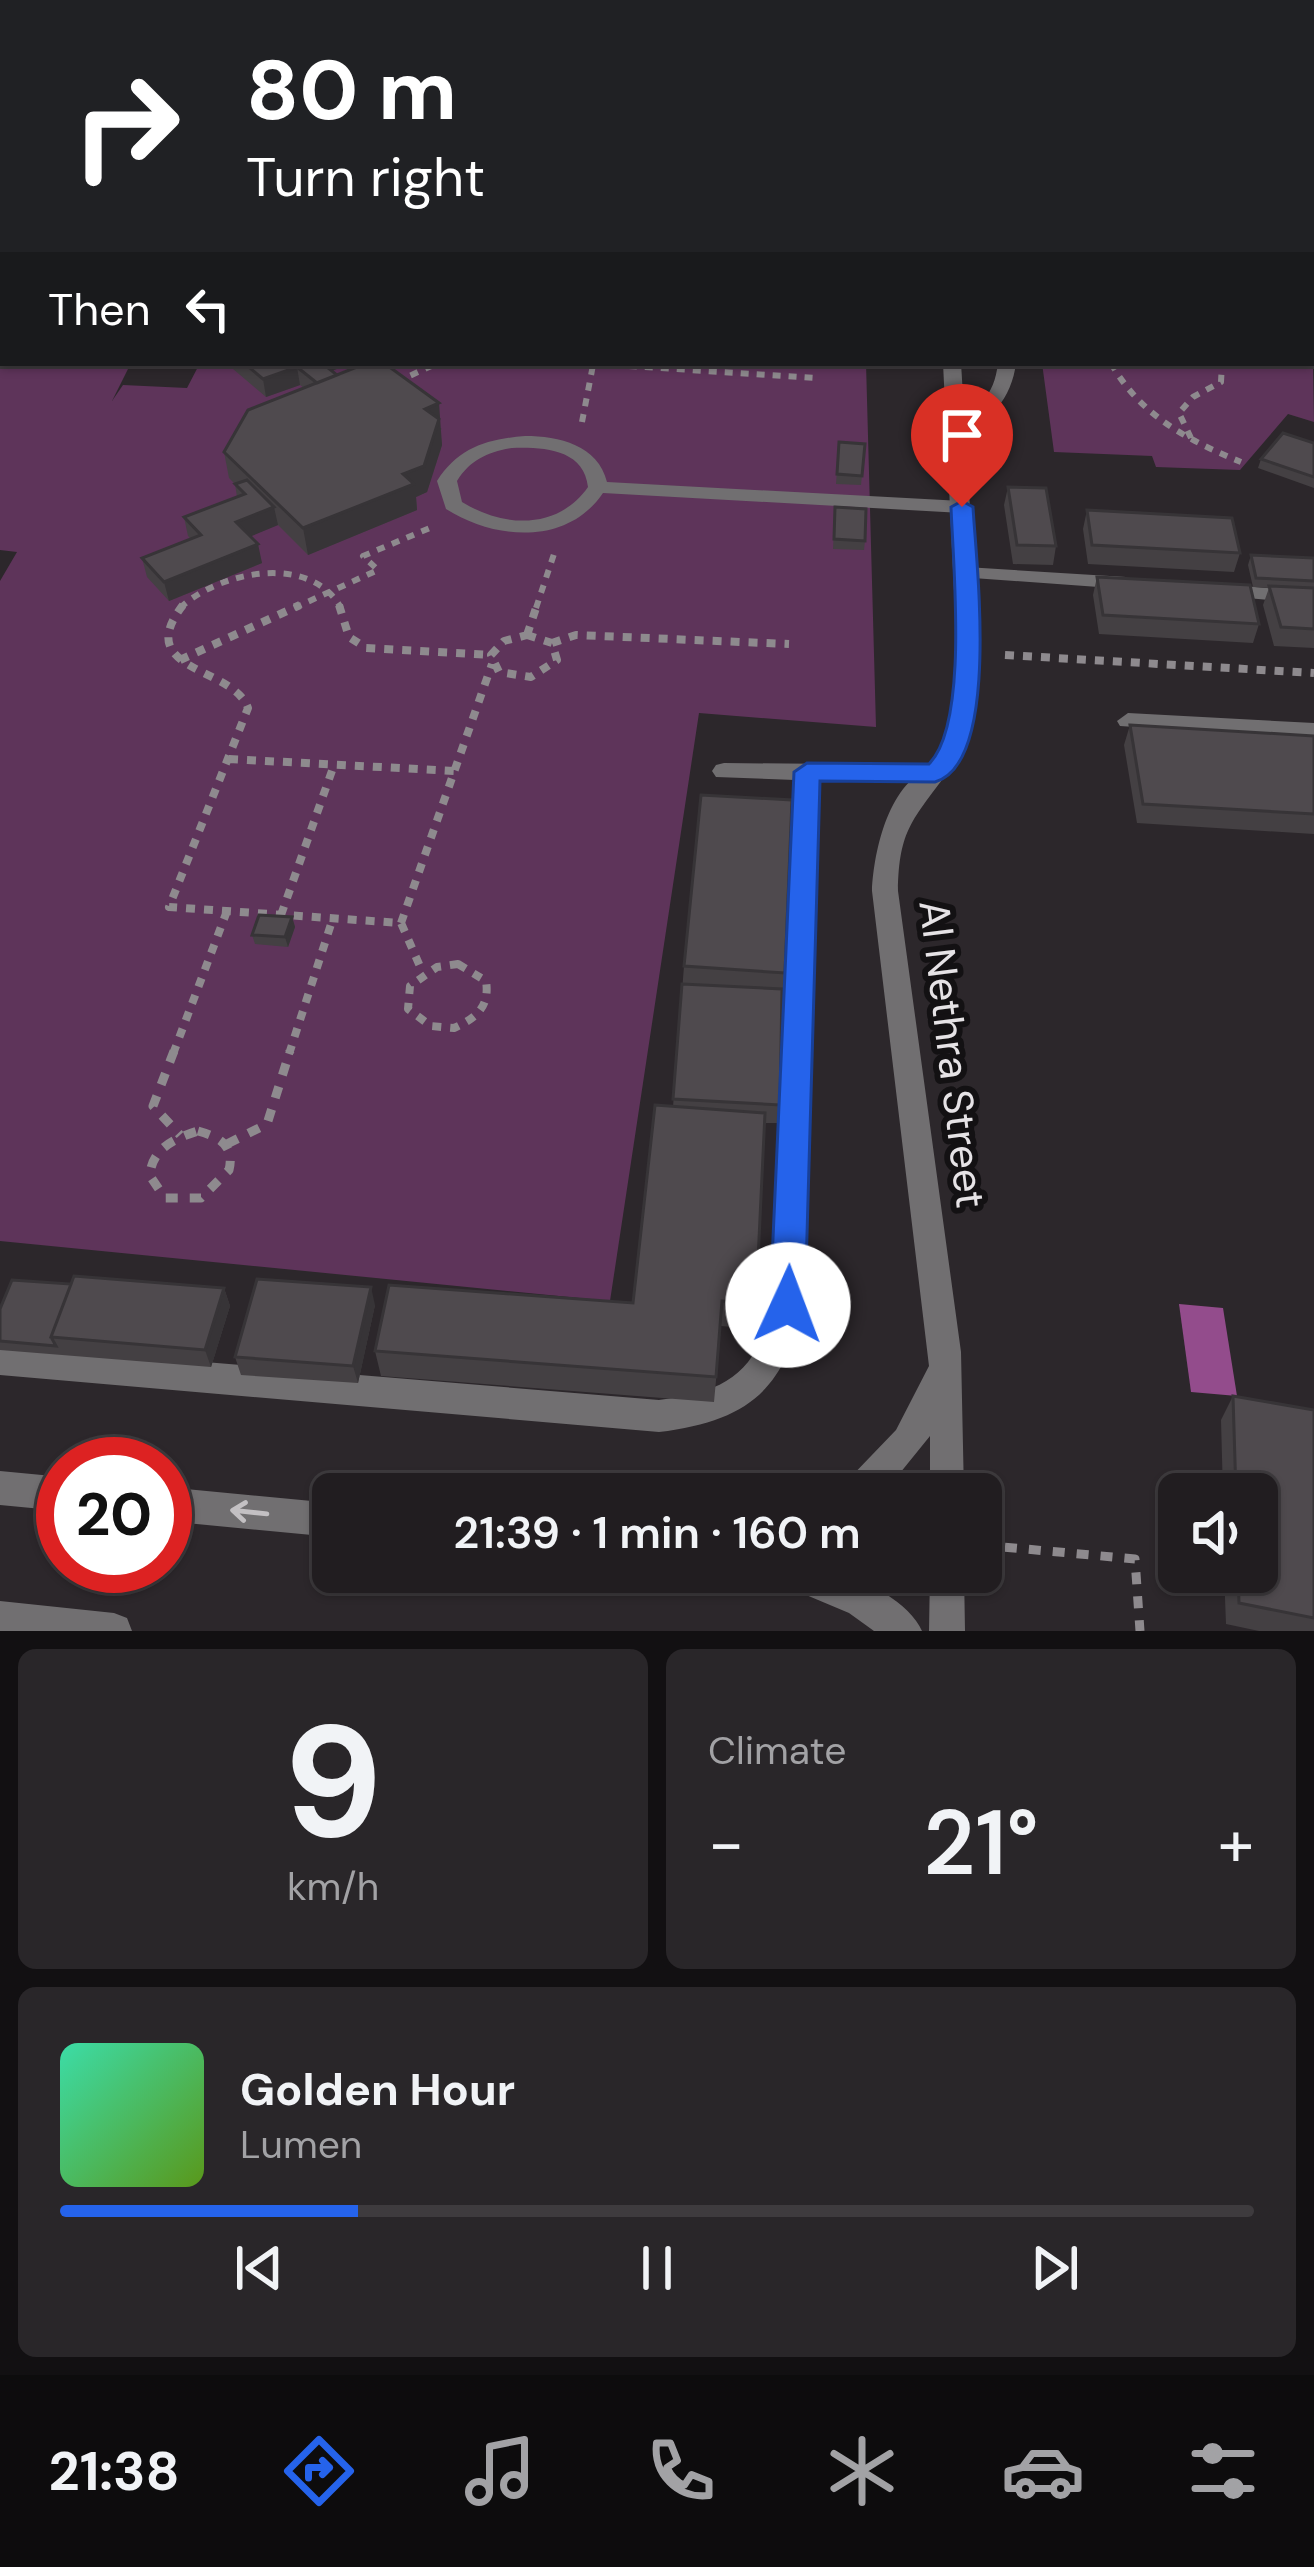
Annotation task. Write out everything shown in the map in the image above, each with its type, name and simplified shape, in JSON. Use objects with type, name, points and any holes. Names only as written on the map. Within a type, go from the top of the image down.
[{"type":"street","name":"Al Nethra Street","points":[[946,1473],[945,1352],[885,891],[885,854],[896,821],[951,757],[959,738],[968,653],[952,366]]},
{"type":"street","points":[[955,425],[984,414],[1001,397],[1006,366]]},
{"type":"street","points":[[518,441],[575,452],[594,468],[598,488],[592,499],[565,518],[502,526],[465,514],[447,493],[447,481],[464,458],[518,441]]},
{"type":"street","points":[[598,488],[962,507]]},
{"type":"street","points":[[966,573],[1141,584]]},
{"type":"street","points":[[1200,587],[1314,598]]},
{"type":"street","points":[[1127,721],[1314,731]]},
{"type":"street","points":[[724,771],[935,773]]},
{"type":"street","points":[[0,1360],[659,1416],[698,1413],[735,1397],[764,1372],[782,1341],[788,1305],[807,772]]},
{"type":"street","points":[[884,1473],[912,1436],[934,1395],[945,1352]]},
{"type":"street","points":[[0,1488],[36,1491]]},
{"type":"street","points":[[192,1507],[312,1518]]},
{"type":"street","points":[[844,1593],[904,1631]]},
{"type":"street","points":[[947,1593],[947,1631]]},
{"type":"street","points":[[0,1619],[113,1631]]},
{"type":"path","points":[[387,385],[431,366]]},
{"type":"path","points":[[575,452],[593,366]]},
{"type":"path","points":[[610,366],[816,378]]},
{"type":"path","points":[[1113,366],[1136,401],[1193,440],[1241,462]]},
{"type":"path","points":[[1193,440],[1179,413],[1193,397],[1221,382],[1222,366]]},
{"type":"path","points":[[180,660],[378,570],[363,556],[465,514]]},
{"type":"path","points":[[527,635],[565,518]]},
{"type":"path","points":[[401,923],[169,907],[248,699],[235,686],[200,676],[180,660],[171,646],[175,616],[203,590],[224,580],[271,573],[314,581],[329,591],[343,612],[349,637],[366,648],[492,660],[511,677],[540,676],[557,660],[552,643]]},
{"type":"path","points":[[422,971],[401,923],[492,660],[504,641],[527,635],[552,643],[576,634],[789,644]]},
{"type":"path","points":[[968,653],[1314,673]]},
{"type":"path","points":[[228,759],[455,771]]},
{"type":"path","points":[[281,915],[334,765]]},
{"type":"path","points":[[180,1135],[153,1106],[227,911]]},
{"type":"path","points":[[227,1144],[267,1124],[333,918]]},
{"type":"path","points":[[458,964],[474,970],[486,981],[489,995],[484,1009],[471,1022],[454,1028],[418,1023],[407,1012],[404,998],[422,971],[458,964]]},
{"type":"path","points":[[215,1134],[227,1144],[232,1158],[229,1174],[218,1188],[182,1202],[165,1198],[153,1188],[148,1174],[163,1145],[180,1135],[215,1134]]},
{"type":"path","points":[[1002,1547],[1135,1559],[1140,1631]]},
{"type":"shaded area","points":[[0,366],[130,366],[112,401],[123,385],[187,388],[198,366],[866,366],[876,727],[699,713],[610,1301],[0,1241],[0,581],[17,552],[0,550]]},
{"type":"shaded area","points":[[1042,366],[1313,366],[1314,422],[1288,414],[1240,470],[1156,467],[1152,456],[1054,452]]},
{"type":"shaded area","points":[[1179,1304],[1223,1308],[1237,1396],[1191,1392]]},
{"type":"building","points":[[248,366],[326,366],[337,375],[317,383],[297,367],[263,379]]},
{"type":"building","points":[[359,366],[388,366],[439,403],[425,409],[439,419],[424,466],[403,474],[414,484],[303,528],[224,452],[248,410]]},
{"type":"building","points":[[1283,433],[1314,443],[1314,477],[1261,459]]},
{"type":"building","points":[[839,442],[865,444],[862,476],[837,474]]},
{"type":"building","points":[[247,480],[274,507],[236,522],[258,544],[164,582],[142,558],[201,535],[184,517],[245,494],[235,484]]},
{"type":"building","points":[[1008,487],[1046,488],[1056,546],[1017,545]]},
{"type":"building","points":[[835,507],[866,509],[865,541],[834,539]]},
{"type":"building","points":[[1087,510],[1232,518],[1240,553],[1092,545]]},
{"type":"building","points":[[1251,555],[1314,558],[1314,581],[1256,578]]},
{"type":"building","points":[[1097,577],[1250,585],[1259,624],[1103,615]]},
{"type":"building","points":[[1269,586],[1314,588],[1314,629],[1281,627]]},
{"type":"building","points":[[1130,725],[1314,736],[1314,814],[1143,804]]},
{"type":"building","points":[[701,795],[792,800],[785,973],[684,966]]},
{"type":"building","points":[[259,915],[292,917],[285,937],[252,935]]},
{"type":"building","points":[[682,984],[782,989],[780,1105],[673,1099]]},
{"type":"building","points":[[655,1105],[765,1113],[756,1303],[722,1301],[716,1377],[375,1351],[389,1285],[633,1303]]},
{"type":"building","points":[[74,1276],[224,1288],[205,1350],[51,1337]]},
{"type":"building","points":[[257,1279],[371,1287],[353,1366],[235,1357]]},
{"type":"building","points":[[12,1280],[71,1284],[51,1337],[56,1346],[0,1341],[0,1309]]},
{"type":"building","points":[[1233,1396],[1314,1410],[1314,1618],[1239,1603],[1239,1593],[1278,1593],[1278,1473],[1235,1473]]},
{"type":"route","points":[[788,1305],[807,772],[935,773],[951,757],[959,738],[968,653],[962,507]]}]
